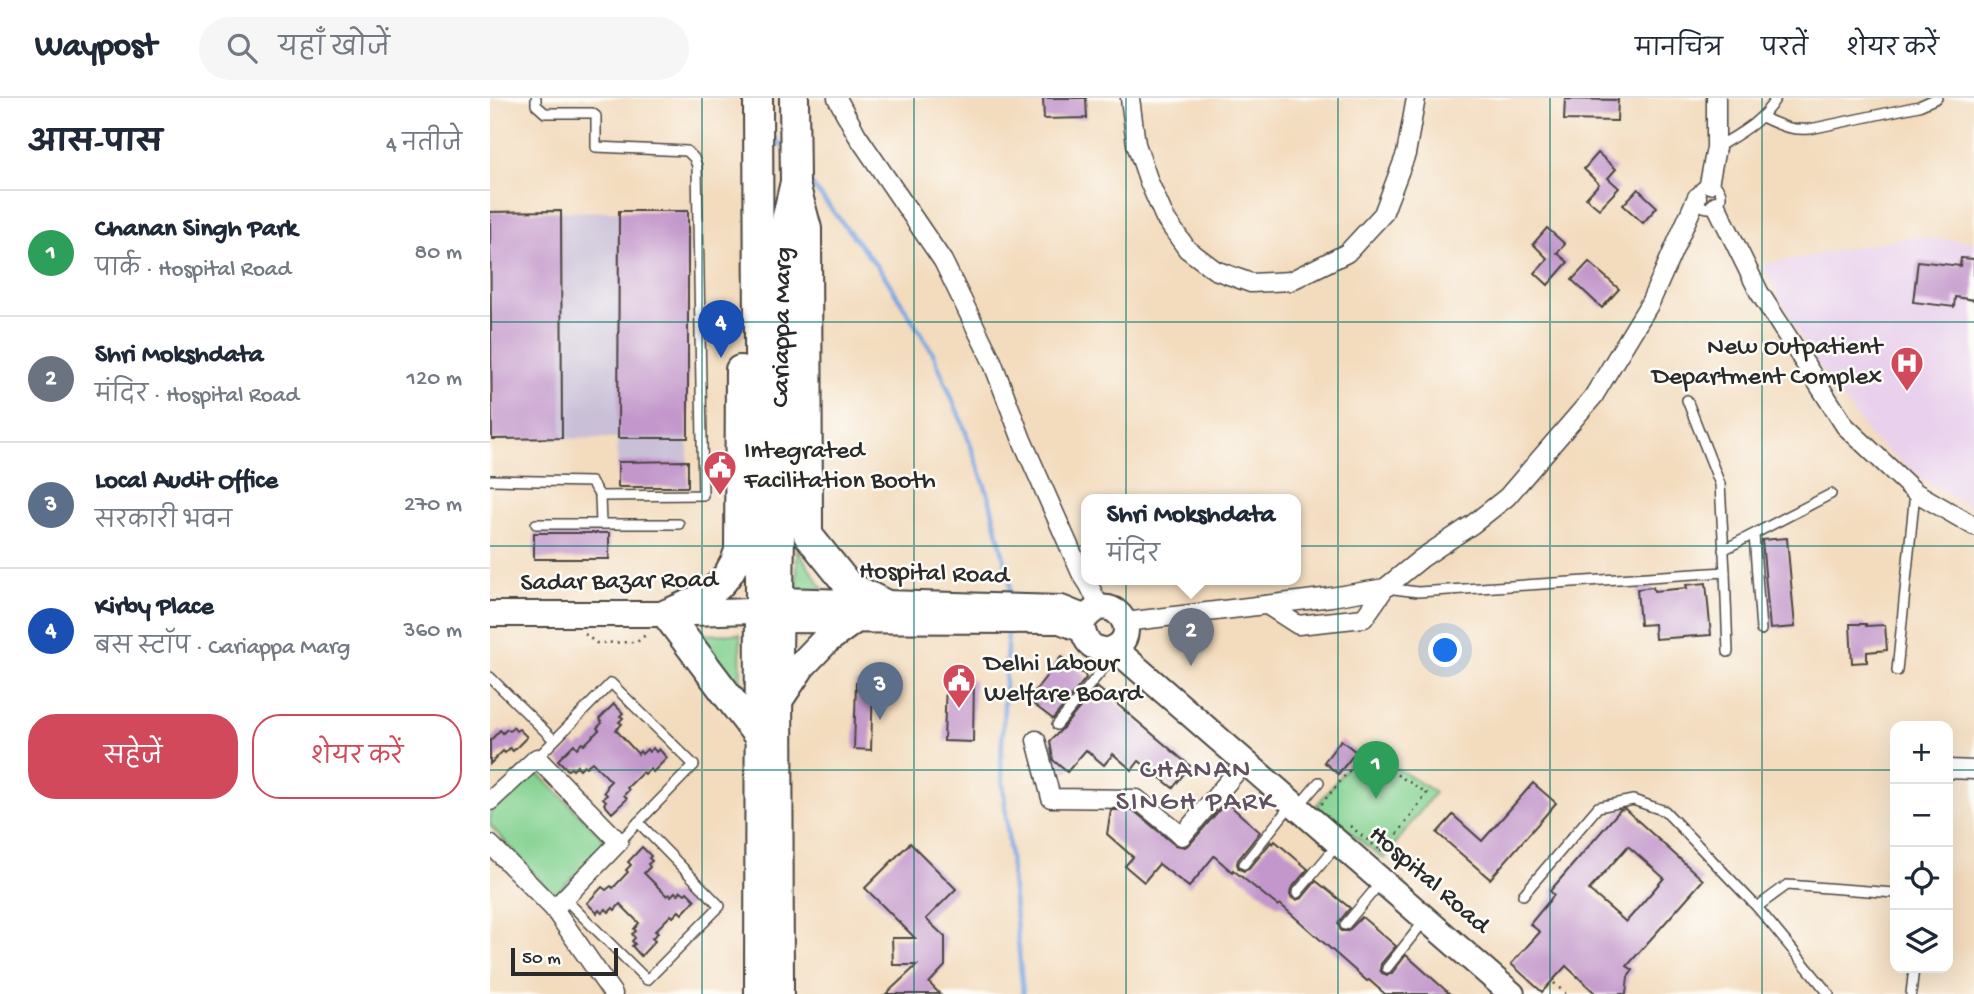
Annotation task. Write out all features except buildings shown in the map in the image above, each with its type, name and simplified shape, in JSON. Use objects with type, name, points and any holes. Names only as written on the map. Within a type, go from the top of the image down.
[{"type":"main road","name":"Cariappa Marg","points":[[758,98],[765,612],[779,699],[769,947],[759,994]]},
{"type":"main road","name":"Cariappa Marg","points":[[779,994],[769,947],[759,737],[785,225],[795,182],[794,98]]},
{"type":"main road","points":[[759,149],[741,210],[740,551],[730,573],[715,591],[666,614],[759,737]]},
{"type":"main road","points":[[795,182],[807,229],[808,535],[849,586],[883,603]]},
{"type":"main road","points":[[779,699],[801,666],[826,640],[852,621]]},
{"type":"street","points":[[837,98],[857,135],[943,261],[992,361],[1022,440],[1081,573]]},
{"type":"street","points":[[1130,98],[1136,144],[1149,182],[1166,218],[1187,249],[1216,270],[1251,283],[1290,281],[1346,253],[1382,214],[1406,154],[1416,98]]},
{"type":"street","points":[[1267,605],[1297,625],[1364,618],[1385,588],[1507,497],[1592,397],[1650,303],[1703,190],[1716,148],[1716,98]]},
{"type":"street","points":[[1716,205],[1759,292],[1844,426],[1914,492],[1974,526]]},
{"type":"street","points":[[1090,585],[1090,618],[1084,636],[1091,646],[1102,650],[1116,650],[1123,640],[1126,628],[1118,612],[1112,609],[1090,618]]},
{"type":"street","points":[[1125,622],[1385,588]]},
{"type":"street","name":"Hospital Road","points":[[765,612],[883,603],[984,613]]},
{"type":"street","name":"Hospital Road","points":[[765,612],[852,621],[984,613],[1045,614],[1061,608],[1090,618]]},
{"type":"street","name":"Sadar Bazar Road","points":[[490,614],[765,612]]},
{"type":"street","name":"Hospital Road","points":[[1116,650],[1295,806],[1340,831],[1382,880],[1512,994]]},
{"type":"street","points":[[1036,740],[1051,797],[1137,799],[1182,836],[1244,763]]},
{"type":"street","points":[[490,801],[537,758],[619,842],[559,904]]},
{"type":"street","points":[[1953,769],[1974,770]]},
{"type":"street","points":[[490,844],[559,904],[612,994]]},
{"type":"lane","points":[[536,98],[536,105],[545,113],[592,113],[596,116],[596,147],[687,151],[697,166],[703,495],[600,496]]},
{"type":"lane","points":[[1716,148],[1762,117],[1776,98]]},
{"type":"lane","points":[[1762,117],[1796,131],[1919,106],[1937,98]]},
{"type":"lane","points":[[1716,186],[1721,194],[1716,205],[1712,207],[1700,204],[1703,190],[1716,186]]},
{"type":"lane","points":[[1687,400],[1720,484],[1728,652]]},
{"type":"lane","points":[[490,481],[591,482],[600,496],[601,524]]},
{"type":"lane","points":[[1897,671],[1914,492]]},
{"type":"lane","points":[[1723,551],[1831,494]]},
{"type":"lane","points":[[536,524],[679,524]]},
{"type":"lane","points":[[1754,535],[1761,629]]},
{"type":"lane","points":[[1385,588],[1418,592],[1725,572]]},
{"type":"lane","points":[[1057,725],[1116,650]]},
{"type":"lane","points":[[490,677],[554,740]]},
{"type":"lane","points":[[537,758],[611,683],[685,755],[694,765],[619,842]]},
{"type":"lane","points":[[1244,864],[1319,782]]},
{"type":"lane","points":[[1523,895],[1598,807],[1633,800],[1665,811],[1757,907],[1829,994]]},
{"type":"lane","points":[[559,904],[648,980],[711,916],[720,906],[638,822]]},
{"type":"lane","points":[[1297,893],[1340,831]]},
{"type":"lane","points":[[1345,925],[1382,880]]},
{"type":"lane","points":[[1757,907],[1787,885],[1890,893]]},
{"type":"lane","points":[[1387,968],[1427,918]]},
{"type":"lane","points":[[1911,994],[1913,973]]},
{"type":"path","points":[[1331,811],[1322,803],[1363,754],[1427,793],[1384,853],[1340,831]]},
{"type":"path","points":[[1554,983],[1566,994]]},
{"type":"shaded area","points":[[688,211],[688,487],[618,487],[617,438],[492,440],[490,212]]},
{"type":"shaded area","name":"New Outpatient Department Complex","points":[[1913,236],[1974,242],[1974,510],[1927,482],[1872,439],[1806,348],[1762,265]]},
{"type":"green space","points":[[797,549],[823,589],[797,590]]},
{"type":"green space","points":[[740,634],[741,695],[690,635]]},
{"type":"green space","name":"CHANAN SINGH PARK","points":[[1363,747],[1435,792],[1384,859],[1316,806]]},
{"type":"green space","points":[[531,774],[541,776],[603,838],[603,848],[554,896],[490,825],[490,812]]},
{"type":"waterway","points":[[770,132],[782,147]]},
{"type":"waterway","points":[[805,176],[884,275],[933,353],[989,497],[1010,583],[1009,599]]},
{"type":"waterway","points":[[1008,629],[1001,762],[1023,994]]},
{"type":"place","name":"Kirby Place","points":[[721,358]]},
{"type":"place","name":"New Outpatient Department Complex","points":[[1907,393]]},
{"type":"place","name":"Integrated Facilitation Booth","points":[[720,497]]},
{"type":"place","name":"Shri Mokshdata","points":[[1191,666]]},
{"type":"place","name":"Delhi Labour Welfare Board","points":[[959,710]]},
{"type":"place","name":"Local Audit Office","points":[[880,720]]},
{"type":"place","name":"Chanan Singh Park","points":[[1376,799]]},
{"type":"district","name":"CHANAN SINGH PARK","points":[[1196,787]]}]
